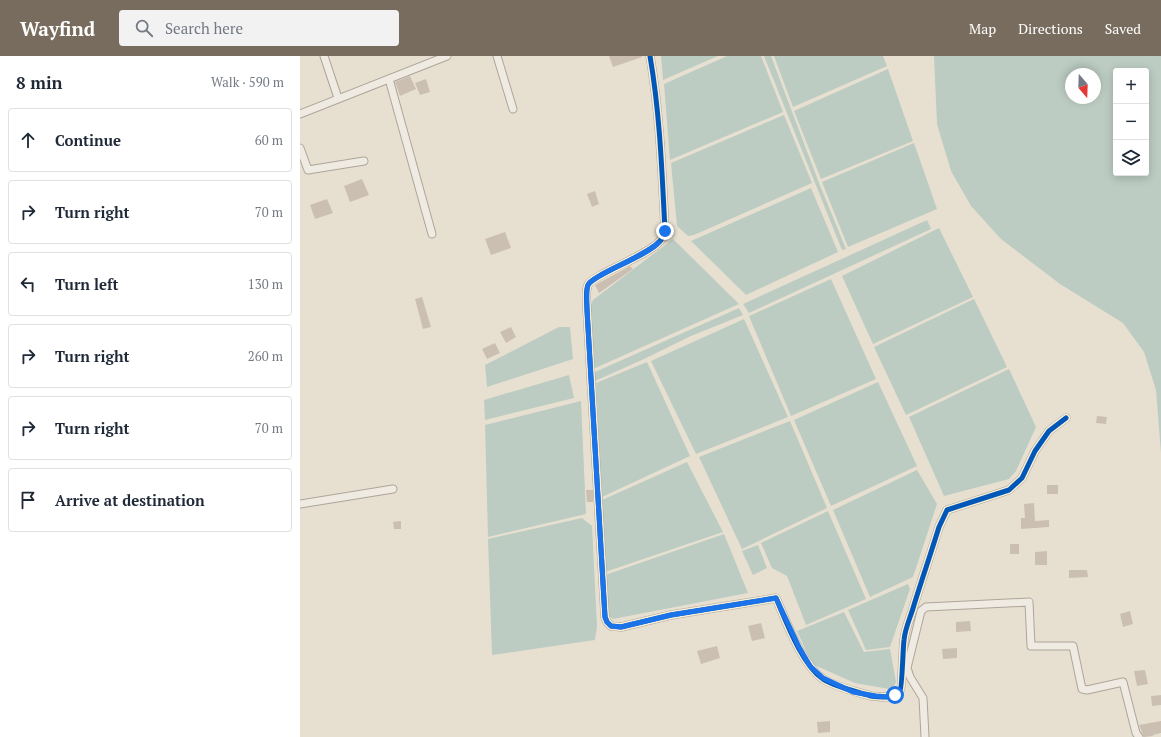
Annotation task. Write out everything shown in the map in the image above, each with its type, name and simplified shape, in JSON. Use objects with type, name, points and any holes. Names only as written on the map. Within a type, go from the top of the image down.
[{"type":"street","points":[[324,56],[338,98]]},
{"type":"street","points":[[300,114],[447,56]]},
{"type":"street","points":[[498,56],[513,109]]},
{"type":"street","points":[[650,56],[657,93],[665,231],[659,242],[636,258],[608,271],[590,282],[588,288],[587,310],[605,617],[611,626],[621,627],[671,615],[776,598],[799,647],[810,666],[823,678],[853,692],[889,697],[895,695],[902,687],[901,672],[904,639],[939,527],[947,510],[1009,490],[1022,478],[1035,451],[1049,431],[1066,418]]},
{"type":"street","points":[[389,79],[432,234]]},
{"type":"street","points":[[300,148],[308,170],[364,161]]},
{"type":"street","points":[[300,504],[393,489]]},
{"type":"street","points":[[925,737],[923,698],[910,677],[907,668],[921,611],[926,607],[1029,602],[1031,646],[1073,646],[1082,689],[1087,690],[1123,682],[1136,733],[1139,737]]},
{"type":"shaded area","points":[[661,56],[718,56],[663,80]]},
{"type":"shaded area","points":[[727,56],[761,56],[783,112],[670,160],[664,84]]},
{"type":"shaded area","points":[[764,56],[771,56],[819,183],[846,249],[842,250]]},
{"type":"shaded area","points":[[774,56],[883,56],[887,66],[793,107]]},
{"type":"shaded area","points":[[934,56],[1161,56],[1161,453],[1156,390],[1144,352],[1123,323],[1060,284],[1001,239],[971,206],[951,171],[937,124]]},
{"type":"shaded area","points":[[888,69],[913,141],[821,179],[794,111]]},
{"type":"shaded area","points":[[784,115],[812,183],[694,235],[688,236],[677,226],[671,163]]},
{"type":"shaded area","points":[[914,143],[937,209],[848,247],[822,182]]},
{"type":"shaded area","points":[[811,188],[838,252],[746,295],[691,241]]},
{"type":"shaded area","points":[[927,220],[931,229],[749,313],[743,304]]},
{"type":"shaded area","points":[[939,228],[973,297],[873,344],[842,276]]},
{"type":"shaded area","points":[[673,239],[739,304],[593,369],[589,309],[593,300]]},
{"type":"shaded area","points":[[831,279],[876,379],[791,416],[749,316]]},
{"type":"shaded area","points":[[974,299],[1007,367],[906,415],[874,347]]},
{"type":"shaded area","points":[[739,308],[743,315],[691,336],[595,381],[595,372]]},
{"type":"shaded area","points":[[744,319],[788,417],[696,454],[651,361]]},
{"type":"shaded area","points":[[559,327],[570,327],[573,359],[487,387],[485,365]]},
{"type":"shaded area","points":[[647,362],[690,456],[602,497],[596,383]]},
{"type":"shaded area","points":[[1009,369],[1036,427],[1016,471],[1009,479],[944,496],[909,417]]},
{"type":"shaded area","points":[[569,375],[574,398],[485,420],[484,400]]},
{"type":"shaded area","points":[[878,382],[917,466],[831,506],[794,420]]},
{"type":"shaded area","points":[[581,401],[586,514],[488,537],[485,425]]},
{"type":"shaded area","points":[[790,421],[827,508],[742,549],[699,457]]},
{"type":"shaded area","points":[[687,462],[723,532],[605,572],[602,500]]},
{"type":"shaded area","points":[[917,470],[937,504],[913,577],[870,597],[833,510]]},
{"type":"shaded area","points":[[828,511],[866,599],[806,625],[787,576],[772,568],[761,543]]},
{"type":"shaded area","points":[[582,518],[592,526],[597,626],[595,640],[492,655],[488,539]]},
{"type":"shaded area","points":[[724,534],[748,593],[613,619],[608,616],[605,575]]},
{"type":"shaded area","points":[[758,545],[767,568],[753,575],[742,551]]},
{"type":"shaded area","points":[[908,584],[910,589],[890,647],[866,650],[848,610]]},
{"type":"shaded area","points":[[844,612],[864,652],[890,649],[896,682],[894,686],[889,689],[855,683],[812,664],[797,631]]},
{"type":"building","points":[[609,56],[642,56],[642,57],[613,67]]},
{"type":"building","points":[[410,76],[416,89],[400,96],[395,82]]},
{"type":"building","points":[[426,79],[430,92],[420,95],[415,83]]},
{"type":"building","points":[[362,179],[369,195],[350,202],[344,186]]},
{"type":"building","points":[[595,191],[599,204],[592,207],[587,194]]},
{"type":"building","points":[[327,199],[333,213],[315,219],[310,205]]},
{"type":"building","points":[[505,232],[511,248],[491,255],[485,239]]},
{"type":"building","points":[[630,266],[633,269],[599,293],[595,285]]},
{"type":"building","points":[[422,297],[431,327],[423,329],[415,299]]},
{"type":"building","points":[[511,327],[516,337],[506,343],[500,332]]},
{"type":"building","points":[[495,343],[500,353],[487,359],[482,349]]},
{"type":"building","points":[[1097,416],[1107,417],[1106,424],[1096,423]]},
{"type":"building","points":[[1047,485],[1058,485],[1058,494],[1047,494]]},
{"type":"building","points":[[586,490],[593,490],[593,502],[587,502]]},
{"type":"building","points":[[1034,503],[1035,521],[1049,520],[1049,527],[1021,529],[1021,518],[1025,518],[1024,504]]},
{"type":"building","points":[[401,521],[401,529],[394,529],[393,522]]},
{"type":"building","points":[[1010,544],[1019,544],[1019,554],[1010,554]]},
{"type":"building","points":[[1047,551],[1047,565],[1035,565],[1035,552]]},
{"type":"building","points":[[1069,570],[1087,570],[1088,577],[1069,578]]},
{"type":"building","points":[[1130,611],[1133,624],[1123,627],[1120,614]]},
{"type":"building","points":[[970,621],[971,631],[956,632],[956,622]]},
{"type":"building","points":[[761,623],[765,638],[752,641],[748,626]]},
{"type":"building","points":[[717,646],[720,658],[701,664],[697,651]]},
{"type":"building","points":[[957,648],[957,658],[943,659],[942,649]]},
{"type":"building","points":[[1145,670],[1148,684],[1137,686],[1134,671]]},
{"type":"building","points":[[1161,695],[1161,705],[1152,706],[1151,696]]},
{"type":"building","points":[[830,721],[830,732],[818,733],[817,722]]},
{"type":"building","points":[[1161,721],[1161,733],[1144,737],[1139,725]]},
{"type":"cycle path","points":[[650,56],[662,165],[665,231],[661,240],[653,247],[592,281],[588,285],[586,298],[605,617],[611,626],[621,627],[671,615],[776,598],[795,642],[808,664],[823,679],[840,687],[871,696],[887,697],[897,694],[901,689],[904,640],[907,627],[939,527],[947,510],[1009,490],[1022,478],[1035,451],[1049,431],[1066,418]]},
{"type":"route","points":[[665,231],[659,242],[636,258],[608,271],[590,282],[588,285],[587,310],[605,617],[607,622],[611,626],[621,627],[671,615],[776,598],[799,647],[810,666],[823,678],[853,692],[889,697],[895,695]]}]
